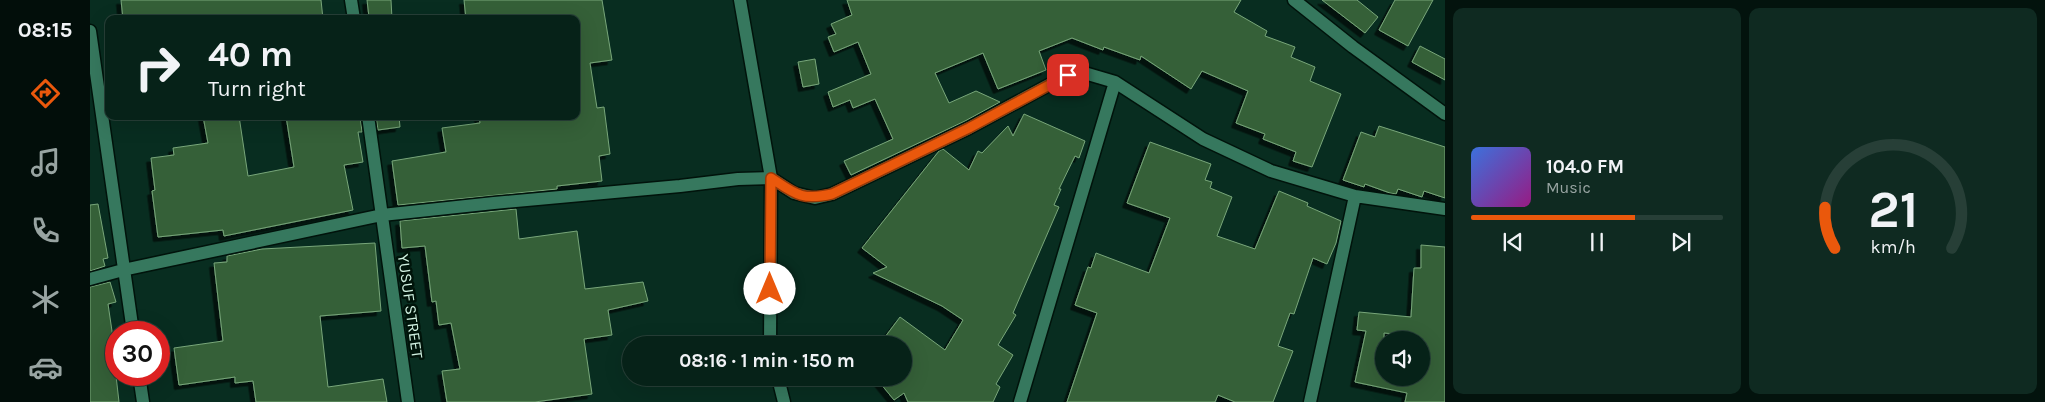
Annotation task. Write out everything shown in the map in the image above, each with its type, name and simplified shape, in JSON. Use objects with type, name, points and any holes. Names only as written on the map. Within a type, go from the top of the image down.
[{"type":"street","points":[[351,0],[353,15]]},
{"type":"street","points":[[740,0],[771,178],[770,336]]},
{"type":"street","points":[[1294,0],[1353,47],[1445,114]]},
{"type":"street","points":[[90,31],[130,321]]},
{"type":"street","points":[[90,279],[123,270],[382,215],[738,179],[771,178],[794,193],[814,198],[832,194],[969,128],[1068,75],[1081,72],[1115,82],[1203,138],[1271,171],[1355,196],[1445,208]]},
{"type":"street","points":[[1020,402],[1115,82]]},
{"type":"street","name":"YUSUF STREET","points":[[369,120],[408,402]]},
{"type":"street","points":[[1310,402],[1355,196]]},
{"type":"street","points":[[141,386],[143,402]]},
{"type":"street","points":[[780,386],[784,402]]},
{"type":"building","points":[[121,0],[321,0],[323,15],[123,15]]},
{"type":"building","points":[[367,0],[391,0],[392,15],[369,15]]},
{"type":"building","points":[[464,0],[602,0],[612,60],[590,63],[597,108],[604,107],[610,154],[599,156],[602,181],[557,186],[557,189],[398,205],[392,161],[446,152],[442,128],[480,123],[480,120],[580,120],[580,15],[466,15]]},
{"type":"building","points":[[847,0],[1241,0],[1234,12],[1267,31],[1265,36],[1295,47],[1291,57],[1315,67],[1310,81],[1341,94],[1312,167],[1293,161],[1296,152],[1263,139],[1265,134],[1236,123],[1248,91],[1202,71],[1191,89],[1141,56],[1140,60],[1104,47],[1103,50],[1072,38],[1039,51],[1046,70],[998,89],[983,53],[935,73],[949,103],[976,91],[1000,102],[965,121],[851,175],[844,161],[893,139],[875,99],[853,108],[850,100],[833,107],[828,92],[871,74],[858,42],[834,52],[828,37],[836,34],[831,24],[852,15]]},
{"type":"building","points":[[1322,0],[1357,0],[1378,17],[1365,33]]},
{"type":"building","points":[[1395,0],[1433,0],[1408,46],[1379,30]]},
{"type":"building","points":[[1420,46],[1445,59],[1445,80],[1412,62]]},
{"type":"building","points":[[815,59],[819,84],[803,87],[798,62]]},
{"type":"building","points":[[1024,114],[1085,141],[1079,158],[1075,156],[1059,189],[1061,189],[1054,205],[1059,207],[1013,313],[1016,315],[998,345],[1013,355],[996,384],[1000,387],[993,402],[908,402],[904,393],[894,400],[883,386],[912,386],[912,336],[886,336],[900,317],[945,350],[963,320],[942,306],[873,273],[887,267],[862,248],[939,151],[943,149],[969,170],[978,151],[982,153],[1008,126],[1013,136]]},
{"type":"building","points":[[204,120],[240,120],[248,176],[294,167],[287,120],[360,120],[362,132],[358,132],[363,162],[344,165],[353,210],[224,236],[223,230],[158,237],[152,191],[155,190],[151,158],[174,155],[173,148],[208,143]]},
{"type":"building","points":[[377,120],[399,120],[400,127],[378,130]]},
{"type":"building","points":[[1379,126],[1445,147],[1445,198],[1424,191],[1422,197],[1398,189],[1396,194],[1390,193],[1365,184],[1364,187],[1343,180],[1361,132],[1375,137]]},
{"type":"building","points":[[1150,142],[1211,164],[1205,180],[1212,182],[1210,188],[1232,197],[1217,236],[1255,249],[1279,191],[1308,203],[1307,206],[1341,221],[1336,243],[1327,264],[1313,258],[1294,314],[1290,313],[1278,346],[1293,351],[1273,402],[1235,402],[1218,395],[1215,402],[1067,402],[1097,313],[1075,305],[1088,267],[1091,268],[1096,253],[1149,273],[1170,218],[1127,203]]},
{"type":"building","points":[[98,204],[108,258],[103,259],[105,266],[90,271],[90,205]]},
{"type":"building","points":[[516,209],[519,239],[577,231],[585,289],[643,282],[648,301],[608,310],[612,335],[584,339],[592,394],[535,402],[447,402],[442,371],[460,369],[451,323],[439,325],[436,301],[432,302],[425,246],[402,248],[400,221]]},
{"type":"building","points":[[375,243],[381,311],[320,316],[328,387],[383,379],[387,402],[256,402],[253,381],[235,383],[235,377],[179,385],[174,348],[223,341],[214,263],[227,262],[227,256],[262,249]]},
{"type":"building","points":[[1421,245],[1445,247],[1445,402],[1405,402],[1407,393],[1355,382],[1366,331],[1357,330],[1359,312],[1411,317],[1414,268],[1421,268]]},
{"type":"building","points":[[110,282],[116,302],[108,304],[111,321],[105,321],[105,386],[117,386],[119,402],[90,402],[90,287]]},
{"type":"route","points":[[770,289],[771,178],[794,193],[814,198],[832,194],[969,128],[1068,75]]}]
